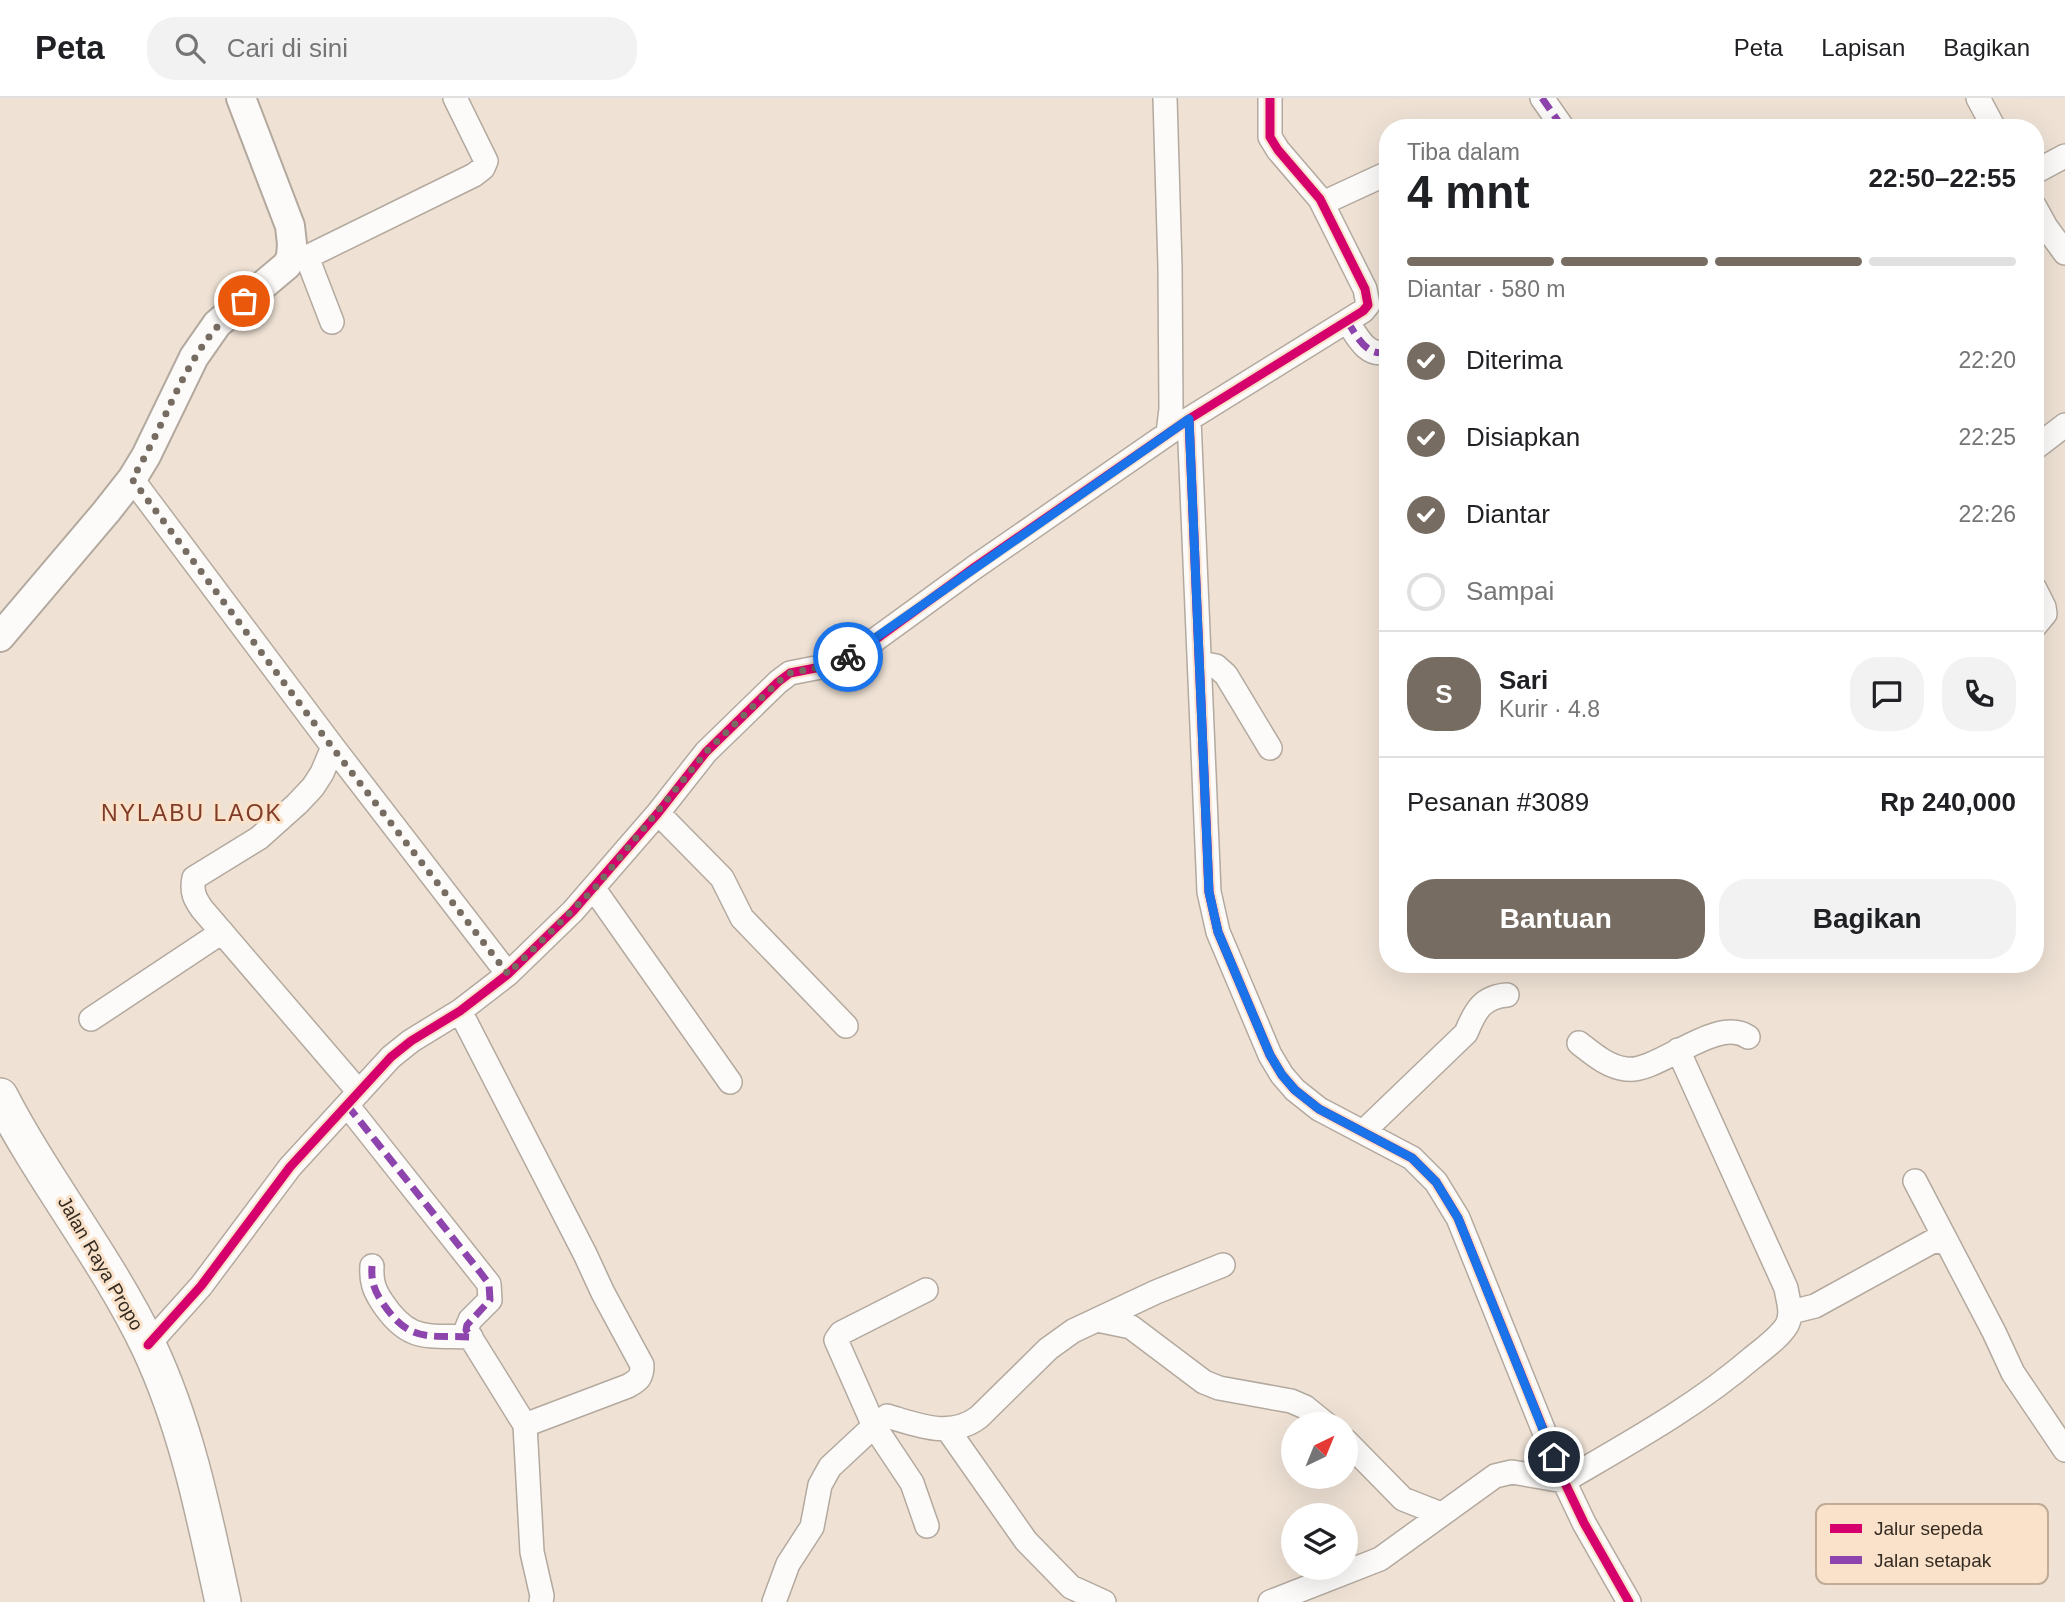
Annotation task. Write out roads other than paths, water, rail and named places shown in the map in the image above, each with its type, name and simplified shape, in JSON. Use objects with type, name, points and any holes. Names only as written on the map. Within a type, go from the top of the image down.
[{"type":"main road","name":"Jalan Raya Propo","points":[[0,1096],[99,1254],[168,1388],[185,1439],[223,1602]]},
{"type":"street","points":[[241,98],[290,226],[292,244],[332,322]]},
{"type":"street","points":[[0,637],[132,479],[146,456],[194,356],[217,324],[299,257],[474,175],[483,168],[486,161],[455,98]]},
{"type":"street","points":[[1165,98],[1170,267],[1171,409],[1168,433]]},
{"type":"street","points":[[148,1345],[201,1286],[269,1193],[401,1048],[460,1011],[508,974],[594,889],[706,752],[790,673],[826,666],[872,642],[1168,433],[1363,312],[1368,305],[1368,298],[1322,204],[1312,188],[1278,150],[1270,136],[1270,98]]},
{"type":"street","points":[[1542,98],[1557,119]]},
{"type":"street","points":[[1978,98],[1989,119]]},
{"type":"street","points":[[2044,167],[2065,156]]},
{"type":"street","points":[[1322,204],[1379,177]]},
{"type":"street","points":[[2044,224],[2065,253]]},
{"type":"street","points":[[1347,321],[1368,350],[1379,354]]},
{"type":"street","points":[[1189,419],[1209,892],[1218,932],[1270,1055],[1295,1090],[1319,1109],[1412,1158],[1436,1182],[1458,1218],[1564,1481],[1584,1523],[1629,1602]]},
{"type":"street","points":[[2044,441],[2065,425]]},
{"type":"street","points":[[132,479],[332,747],[508,974]]},
{"type":"street","points":[[1200,663],[1216,666],[1226,675],[1270,748]]},
{"type":"street","points":[[332,747],[322,773],[298,804],[259,838],[194,878],[193,895],[353,1099],[489,1284],[490,1300],[467,1325],[466,1330],[525,1425],[532,1552],[541,1602]]},
{"type":"street","points":[[658,813],[722,877],[742,918],[846,1026]]},
{"type":"street","points":[[594,889],[730,1082]]},
{"type":"street","points":[[91,1019],[222,932]]},
{"type":"street","points":[[1364,1131],[1466,1034],[1483,1003],[1493,996],[1507,995]]},
{"type":"street","points":[[460,1011],[642,1365],[642,1374],[638,1381],[525,1425]]},
{"type":"street","points":[[1579,1042],[1609,1064],[1628,1070],[1646,1066],[1678,1050],[1728,1032],[1741,1032],[1748,1037]]},
{"type":"street","points":[[1270,1602],[1380,1559],[1502,1473],[1512,1472],[1564,1481],[1674,1416],[1729,1378],[1771,1342],[1787,1324],[1791,1312],[1786,1288],[1678,1050]]},
{"type":"street","points":[[1915,1181],[2013,1373],[2065,1450]]},
{"type":"street","points":[[1791,1312],[1815,1306],[1936,1240],[1948,1244]]},
{"type":"street","points":[[774,1602],[788,1564],[813,1527],[824,1475],[887,1416],[905,1423],[948,1430],[965,1426],[979,1417],[1048,1349],[1073,1331],[1156,1292],[1223,1265]]},
{"type":"street","points":[[372,1266],[371,1281],[395,1321],[411,1332],[424,1335],[471,1337]]},
{"type":"street","points":[[926,1290],[841,1333],[836,1340],[874,1426],[912,1483],[927,1526]]},
{"type":"street","points":[[1097,1320],[1131,1327],[1204,1382],[1219,1388],[1291,1401],[1312,1412]]},
{"type":"street","points":[[948,1430],[1026,1541],[1071,1587],[1104,1602]]},
{"type":"street","points":[[1358,1453],[1403,1499],[1441,1514]]},
{"type":"district","name":"NYLABU LAOK","points":[[192,813]]}]
